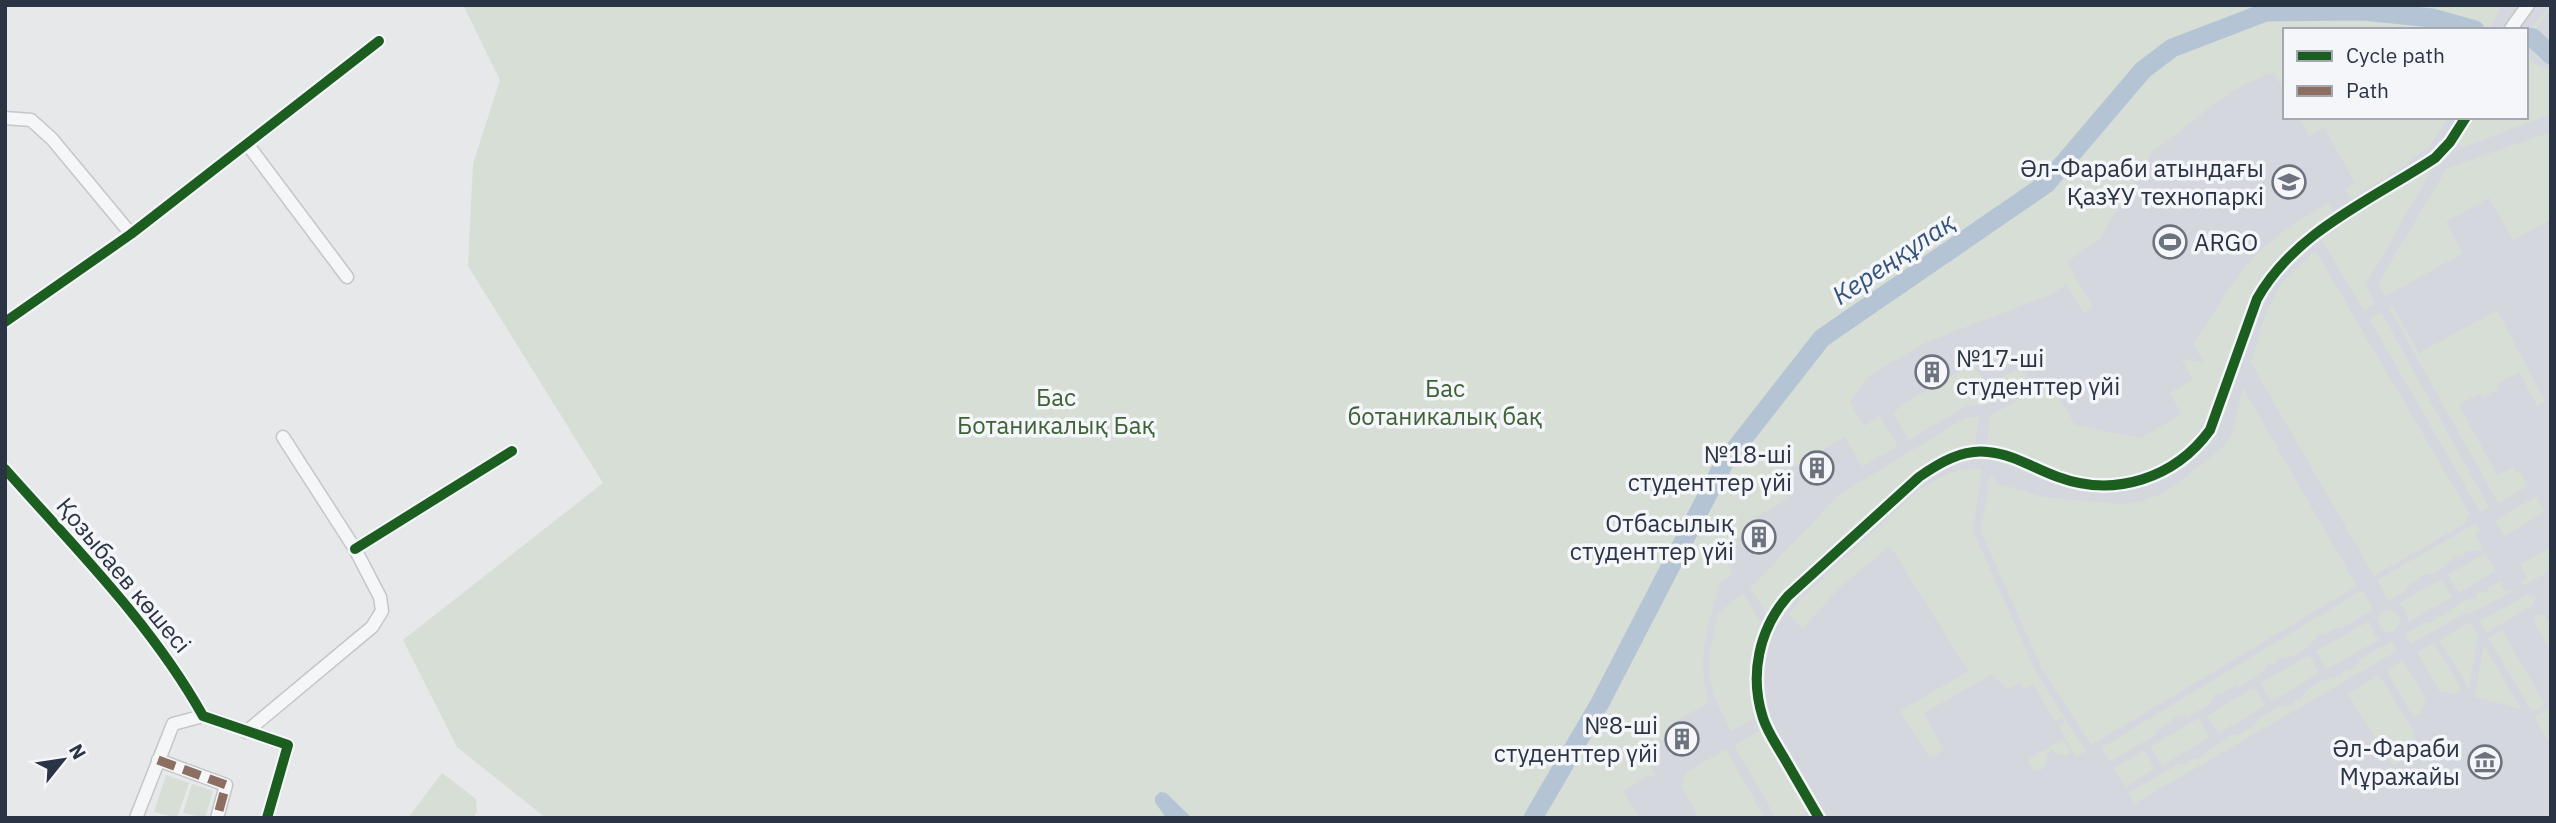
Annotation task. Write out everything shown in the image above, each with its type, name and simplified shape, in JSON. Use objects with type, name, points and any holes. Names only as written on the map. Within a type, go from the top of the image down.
[{"type":"street","points":[[2511,28],[2528,5]]},
{"type":"street","points":[[5,322],[131,234],[379,41]]},
{"type":"street","points":[[5,118],[31,120],[52,139],[131,234]]},
{"type":"street","points":[[1819,818],[1763,721],[1759,702],[1758,665],[1763,636],[1777,608],[1788,596],[1919,477],[1959,455],[1988,452],[2007,456],[2060,478],[2087,485],[2108,486],[2144,479],[2164,472],[2182,461],[2210,430],[2257,299],[2281,265],[2314,236],[2435,158],[2450,142],[2465,119]]},
{"type":"street","points":[[248,145],[347,277]]},
{"type":"street","points":[[246,732],[372,627],[382,611],[380,597],[355,549],[284,437]]},
{"type":"street","points":[[355,549],[512,451]]},
{"type":"street","name":"Қозыбаев көшесі","points":[[5,469],[149,632],[181,677],[203,716]]},
{"type":"street","points":[[136,818],[173,724],[203,716],[288,745],[267,818]]},
{"type":"street","points":[[158,760],[226,785],[217,818]]},
{"type":"shaded area","points":[[2502,5],[2551,5],[2551,818],[1539,818],[1699,522],[2100,164],[2283,31],[2283,119],[2528,119],[2528,28],[2489,28]]},
{"type":"green space","name":"Бас ботаникалық бақ","points":[[463,5],[2502,5],[2489,28],[2283,28],[2283,89],[2274,73],[2240,87],[2153,151],[2100,239],[2067,262],[2093,307],[2084,313],[2066,285],[2050,295],[1927,342],[1866,380],[1850,402],[1864,426],[1880,416],[1898,446],[1862,467],[1844,437],[1777,477],[1789,498],[1750,521],[1754,529],[1719,550],[1733,574],[1720,582],[1705,641],[1703,669],[1708,703],[1673,723],[1677,731],[1642,752],[1656,776],[1647,777],[1624,791],[1639,818],[546,818],[457,747],[403,640],[603,483],[468,266],[473,164],[500,80]]},
{"type":"green space","points":[[2551,5],[2551,11],[2538,25],[2536,32],[2551,50],[2551,65],[2538,59],[2528,42],[2533,25]]},
{"type":"green space","points":[[2528,58],[2539,67],[2551,69],[2551,114],[2462,148],[2457,142],[2473,119],[2528,119]]},
{"type":"green space","points":[[2300,119],[2449,119],[2429,146],[2404,166],[2351,199],[2345,190],[2355,183],[2324,128],[2309,136]]},
{"type":"green space","points":[[2551,132],[2551,220],[2513,240],[2489,198],[2446,222],[2463,253],[2385,297],[2378,283],[2447,168]]},
{"type":"green space","points":[[2431,171],[2366,285],[2375,304],[2364,311],[2321,239],[2419,175]]},
{"type":"green space","points":[[2328,203],[2335,214],[2282,253],[2257,285],[2208,415],[2194,438],[2175,456],[2135,475],[2092,479],[2069,474],[1987,443],[1990,416],[2049,381],[2075,425],[2141,438],[2181,414],[2170,393],[2193,379],[2181,359],[2204,362],[2193,345],[2228,289],[2270,242]]},
{"type":"green space","points":[[2315,250],[2470,514],[2463,525],[2374,576],[2251,363],[2265,315],[2282,282]]},
{"type":"green space","points":[[2393,306],[2419,353],[2497,310],[2545,401],[2537,405],[2519,372],[2497,384],[2499,389],[2483,397],[2480,393],[2459,405],[2497,475],[2513,467],[2516,472],[2520,471],[2528,486],[2498,503],[2389,308]]},
{"type":"green space","points":[[2381,312],[2489,507],[2480,512],[2369,319]]},
{"type":"green space","points":[[1972,364],[1987,386],[2021,367],[2028,378],[1986,404],[1967,406],[1908,440],[1893,413],[1905,403]]},
{"type":"green space","points":[[2243,388],[2357,586],[2091,745],[2042,669],[1981,531],[1990,473],[1997,483],[2044,497],[2121,504],[2141,501],[2161,494],[2178,483],[2224,446],[2233,431]]},
{"type":"green space","points":[[1979,416],[1975,446],[1950,453],[1923,466],[1775,600],[1766,613],[1750,588],[1840,494],[1965,418]]},
{"type":"green space","points":[[1961,469],[1982,469],[1973,531],[2037,674],[2086,751],[2076,757],[2058,727],[2065,722],[2062,718],[2055,722],[2033,684],[2024,689],[2020,683],[2008,689],[1991,675],[1924,713],[1944,750],[1930,758],[1900,711],[1968,671],[1890,546],[1836,591],[1803,629],[1789,615],[1801,598],[1920,489]]},
{"type":"green space","points":[[2537,496],[2545,512],[2504,536],[2495,520]]},
{"type":"green space","points":[[2476,523],[2480,530],[2475,534],[2483,548],[2467,551],[2462,557],[2455,557],[2437,573],[2423,575],[2418,581],[2412,582],[2405,592],[2388,601],[2377,580]]},
{"type":"green space","points":[[2551,547],[2551,570],[2524,586],[2521,582],[2528,578],[2520,564]]},
{"type":"green space","points":[[2485,553],[2496,571],[2458,593],[2448,575]]},
{"type":"green space","points":[[2442,579],[2452,597],[2409,622],[2404,608],[2398,603]]},
{"type":"green space","points":[[2500,581],[2506,592],[2512,589],[2513,591],[2477,611],[2464,614],[2411,644],[2405,634],[2423,623],[2433,622],[2462,602],[2475,598],[2479,592],[2487,592],[2489,587]]},
{"type":"green space","points":[[2362,590],[2374,609],[2342,628],[2331,629],[2326,635],[2319,634],[2301,652],[2279,658],[2274,664],[2268,664],[2260,675],[2239,687],[2236,685],[2222,695],[2215,694],[2208,705],[2188,717],[2185,715],[2174,718],[2171,724],[2165,724],[2156,735],[2110,761],[2101,748]]},
{"type":"green space","points":[[1743,593],[1761,622],[1752,670],[1757,717],[1731,732],[1714,697],[1709,674],[1710,650],[1718,613]]},
{"type":"green space","points":[[2529,594],[2535,597],[2534,605],[2486,633],[2479,621]]},
{"type":"green space","points":[[2389,610],[2399,617],[2400,621],[2393,631],[2389,632],[2379,625],[2378,621],[2385,611]]},
{"type":"green space","points":[[2537,615],[2544,615],[2551,626],[2551,652],[2533,621]]},
{"type":"green space","points":[[2369,621],[2375,636],[2380,639],[2326,670],[2316,651]]},
{"type":"green space","points":[[2470,622],[2478,636],[2469,689],[2439,640]]},
{"type":"green space","points":[[2502,630],[2545,704],[2532,712],[2488,638]]},
{"type":"green space","points":[[2391,641],[2397,651],[2134,804],[2128,793],[2179,764],[2187,764],[2192,759],[2197,759],[2230,736],[2240,734],[2256,723],[2257,719],[2278,707],[2291,705],[2295,699],[2300,700],[2317,683],[2340,676],[2344,670],[2351,670],[2359,660]]},
{"type":"green space","points":[[2434,642],[2462,690],[2455,694],[2439,691],[2417,652]]},
{"type":"green space","points":[[2484,645],[2521,709],[2475,697]]},
{"type":"green space","points":[[2310,655],[2319,673],[2271,702],[2261,683]]},
{"type":"green space","points":[[2403,660],[2426,699],[2421,713],[2413,717],[2386,670]]},
{"type":"green space","points":[[2379,675],[2413,730],[2410,753],[2397,763],[2391,764],[2348,694]]},
{"type":"green space","points":[[2254,687],[2265,706],[2218,734],[2207,716]]},
{"type":"green space","points":[[2548,708],[2551,713],[2551,746],[2534,717]]},
{"type":"green space","points":[[2199,718],[2210,737],[2162,766],[2150,747]]},
{"type":"green space","points":[[1763,729],[1809,811],[1798,818],[1776,818],[1734,745]]},
{"type":"green space","points":[[2063,739],[2071,753],[2066,756],[2056,754],[2053,749],[2046,754],[2048,758],[2044,768],[2038,771],[2032,769],[2027,760]]},
{"type":"green space","points":[[1726,749],[1765,818],[1699,818],[1681,787],[1685,773]]},
{"type":"green space","points":[[2144,750],[2155,769],[2125,787],[2114,768]]},
{"type":"green space","points":[[442,773],[476,799],[477,812],[473,818],[408,818]]},
{"type":"green space","points":[[166,775],[189,783],[177,818],[154,812]]},
{"type":"green space","points":[[192,784],[213,791],[205,818],[183,813]]},
{"type":"water","points":[[1160,792],[1166,793],[1192,818],[1166,818],[1155,802],[1155,797]]},
{"type":"waterway","name":"Кереңқұлақ","points":[[1533,818],[1600,703],[1724,463],[1822,338],[2046,184],[2143,70],[2172,48],[2266,12],[2363,11],[2432,18],[2468,28]]},
{"type":"waterway","name":"Кереңқұлақ","points":[[2528,37],[2533,38],[2551,55]]},
{"type":"marked path","points":[[158,760],[226,785],[217,818]]},
{"type":"cycle path","points":[[5,322],[131,234],[379,41]]},
{"type":"cycle path","points":[[1819,818],[1769,733],[1759,702],[1759,653],[1770,623],[1788,596],[1919,477],[1960,455],[1997,453],[2058,477],[2101,485],[2142,479],[2162,472],[2180,461],[2210,430],[2257,299],[2273,275],[2313,236],[2435,158],[2450,142],[2465,119]]},
{"type":"cycle path","points":[[355,549],[512,451]]},
{"type":"cycle path","points":[[5,469],[136,618],[160,649],[203,716],[288,745],[267,818]]},
{"type":"place","name":"Әл-Фараби атындағы ҚазҰУ технопаркі","points":[[2289,182]]},
{"type":"place","name":"ARGO","points":[[2170,242]]},
{"type":"place","name":"№17-ші студенттер үйі","points":[[1932,372]]},
{"type":"place","name":"№18-ші студенттер үйі","points":[[1817,468]]},
{"type":"place","name":"Отбасылық студенттер үйі","points":[[1759,537]]},
{"type":"place","name":"№8-ші студенттер үйі","points":[[1682,739]]},
{"type":"place","name":"Әл-Фараби Мұражайы","points":[[2485,762]]},
{"type":"park label","name":"Бас Ботаникалық Бақ","points":[[1056,411]]}]
